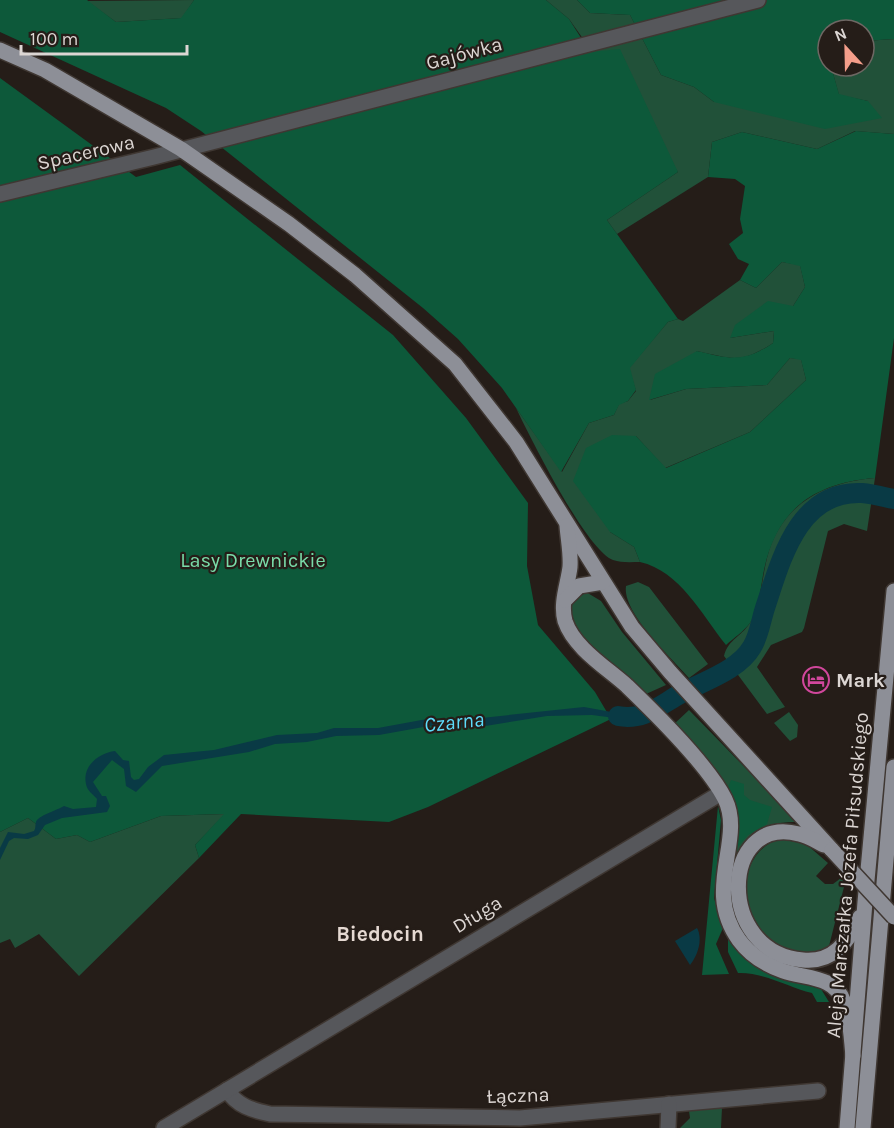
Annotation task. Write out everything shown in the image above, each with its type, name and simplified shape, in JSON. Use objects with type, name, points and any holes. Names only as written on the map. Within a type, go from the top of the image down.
[{"type":"main road","points":[[0,50],[45,70],[181,150],[289,224],[348,270],[455,364],[501,420],[632,627],[670,672],[894,917]]},
{"type":"main road","points":[[567,521],[570,565],[564,615],[573,636],[666,726],[721,793],[729,811],[723,887],[724,906],[730,924],[741,942],[758,958],[784,971],[830,983],[841,995],[848,1013],[853,1056]]},
{"type":"main road","points":[[565,600],[579,586],[603,582]]},
{"type":"main road","name":"Aleja Marszałka Józefa Piłsudskiego","points":[[847,1128],[894,591]]},
{"type":"main road","name":"Aleja Marszałka Józefa Piłsudskiego","points":[[863,1128],[894,767]]},
{"type":"main road","points":[[832,850],[794,833],[772,834],[756,844],[744,859],[737,884],[740,908],[747,925],[761,942],[781,955],[804,961],[822,959],[843,946],[855,927],[865,902]]},
{"type":"main road","points":[[880,926],[894,867]]},
{"type":"street","name":"Gajówka","points":[[181,150],[758,0]]},
{"type":"street","name":"Spacerowa","points":[[0,194],[181,150]]},
{"type":"street","name":"Długa","points":[[164,1128],[721,793]]},
{"type":"street","name":"Łączna","points":[[227,1090],[238,1102],[253,1110],[292,1115],[520,1118],[818,1091]]},
{"type":"street","points":[[668,1128],[669,1104]]},
{"type":"green space","points":[[0,0],[87,0],[116,22],[181,18],[194,0],[546,0],[569,19],[590,52],[620,49],[678,172],[607,220],[678,319],[668,322],[630,368],[636,390],[628,401],[619,405],[614,415],[589,423],[561,472],[502,388],[458,339],[423,308],[201,131],[166,108],[0,32]]},
{"type":"green space","points":[[194,0],[182,18],[116,22],[87,1]]},
{"type":"green space","points":[[546,0],[577,0],[590,13],[630,15],[661,75],[694,87],[714,102],[868,101],[839,95],[834,78],[876,78],[876,40],[894,39],[894,134],[855,131],[817,149],[742,132],[712,142],[708,177],[617,234],[607,220],[678,172],[569,19]]},
{"type":"green space","points":[[577,0],[894,0],[894,39],[876,40],[876,18],[816,18],[816,78],[834,78],[839,94],[868,101],[882,118],[825,129],[714,102],[694,87],[661,75],[630,15],[590,13]]},
{"type":"green space","name":"Lasy Drewnickie","points":[[0,78],[136,177],[180,165],[393,335],[466,418],[528,503],[527,566],[538,625],[595,692],[611,719],[428,807],[389,822],[241,814],[199,858],[195,845],[224,814],[161,816],[90,842],[77,835],[56,839],[28,818],[0,832]]},
{"type":"green space","points":[[856,131],[894,134],[894,338],[875,478],[853,481],[816,493],[789,515],[770,549],[753,618],[745,629],[726,645],[678,584],[654,567],[640,562],[634,547],[610,532],[573,481],[586,448],[612,435],[636,436],[666,468],[750,432],[806,380],[801,360],[790,358],[767,385],[686,389],[649,400],[655,374],[697,351],[737,358],[753,354],[773,343],[774,331],[730,338],[735,325],[768,301],[793,306],[805,287],[800,266],[782,262],[756,288],[740,280],[749,264],[738,259],[729,244],[743,233],[740,219],[745,186],[735,179],[708,177],[712,142],[742,132],[817,149]]},
{"type":"green space","points":[[782,262],[800,265],[805,287],[793,306],[730,338],[774,331],[773,343],[753,354],[736,358],[697,351],[650,400],[686,389],[767,385],[790,358],[801,359],[806,380],[750,432],[665,468],[636,436],[610,532],[634,547],[640,562],[613,560],[602,552],[588,536],[574,515],[516,408],[562,472],[589,423],[614,415],[619,404],[628,401],[636,391],[629,368],[668,322],[678,319],[683,321],[740,280],[756,288]]},
{"type":"green space","points":[[875,478],[867,531],[844,524],[828,531],[802,632],[771,645],[757,667],[785,707],[767,714],[724,656],[729,645],[748,626],[754,614],[773,540],[793,510],[807,500],[838,485]]},
{"type":"green space","points":[[638,582],[649,587],[708,664],[689,678],[650,635],[632,609],[627,597],[626,586]]},
{"type":"green space","points":[[586,592],[601,601],[622,632],[666,685],[646,694],[638,692],[595,652],[572,616],[571,604]]},
{"type":"green space","points":[[689,710],[798,822],[778,823],[762,828],[748,837],[737,853],[731,854],[734,824],[672,726]]},
{"type":"green space","points":[[789,712],[798,725],[797,737],[790,741],[774,723]]},
{"type":"green space","points":[[731,780],[744,784],[744,795],[750,800],[772,807],[767,824],[748,835],[736,849],[731,848],[727,790]]},
{"type":"green space","points":[[718,806],[721,820],[714,898],[723,928],[716,944],[729,974],[702,975]]},
{"type":"green space","points":[[225,814],[195,845],[199,858],[79,976],[39,934],[15,948],[10,939],[0,943],[0,832],[28,818],[56,839],[77,835],[90,842],[161,816]]},
{"type":"green space","points":[[780,839],[806,844],[828,863],[816,876],[825,884],[833,884],[841,878],[845,883],[829,946],[819,952],[799,952],[782,947],[759,931],[751,919],[745,892],[746,878],[758,854],[767,845]]},
{"type":"green space","points":[[728,938],[736,950],[757,967],[781,978],[821,989],[829,1002],[817,1002],[812,993],[766,977],[738,973],[728,952]]},
{"type":"green space","points":[[722,1108],[721,1128],[680,1128],[690,1118],[689,1111]]},
{"type":"water","points":[[584,707],[628,715],[641,713],[646,719],[638,721],[592,715],[547,716],[473,728],[429,726],[379,735],[336,736],[307,742],[275,744],[249,752],[162,766],[136,792],[126,786],[124,769],[112,760],[93,782],[102,796],[106,796],[110,806],[107,812],[62,818],[45,825],[38,835],[28,839],[14,838],[9,841],[0,860],[0,848],[8,832],[24,834],[34,831],[37,820],[64,806],[73,809],[96,807],[97,799],[89,791],[85,777],[89,766],[103,754],[109,752],[115,751],[123,760],[129,761],[131,777],[134,780],[139,779],[148,767],[164,755],[214,750],[277,735],[317,733],[334,728],[378,728],[427,719],[453,721]]},
{"type":"water","points":[[697,928],[700,937],[699,947],[690,965],[675,941]]},
{"type":"waterway","name":"Czarna","points":[[618,716],[635,716],[650,711],[719,675],[746,655],[756,638],[786,550],[807,515],[822,503],[840,495],[862,493],[894,499]]},
{"type":"place","name":"Mark","points":[[816,680]]},
{"type":"district","name":"Biedocin","points":[[380,934]]}]
